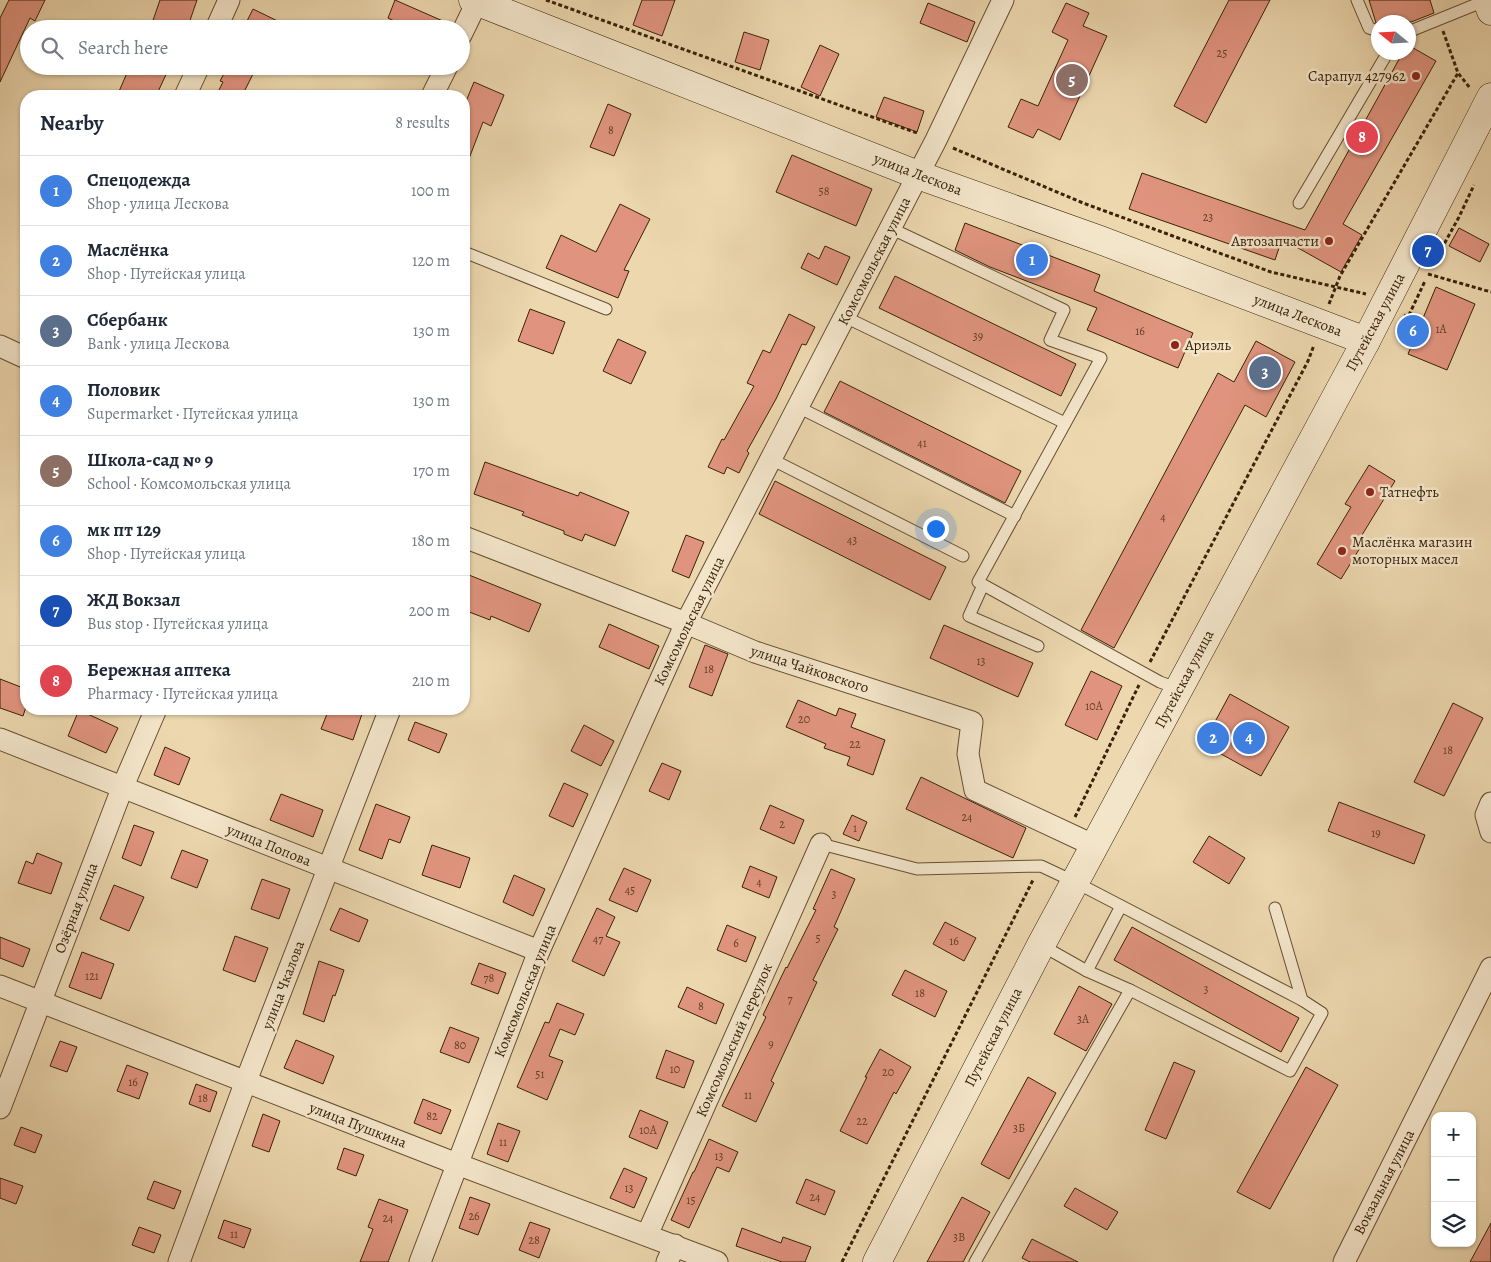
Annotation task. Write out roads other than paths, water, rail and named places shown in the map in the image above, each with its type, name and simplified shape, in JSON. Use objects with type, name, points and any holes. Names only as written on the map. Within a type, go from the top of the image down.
[{"type":"main road","points":[[1487,0],[1491,11]]},
{"type":"main road","name":"улица Лескова","points":[[476,1],[918,174],[1100,240],[1366,341]]},
{"type":"main road","name":"Путейская улица","points":[[877,1262],[1041,945],[1366,341],[1489,102]]},
{"type":"street","points":[[220,20],[229,0]]},
{"type":"street","name":"Комсомольская улица","points":[[420,1262],[539,951],[686,622],[936,140],[1003,0]]},
{"type":"street","points":[[468,20],[476,1]]},
{"type":"street","points":[[188,90],[195,75]]},
{"type":"street","points":[[435,90],[442,75]]},
{"type":"street","points":[[0,346],[20,355]]},
{"type":"street","name":"улица Чайковского","points":[[470,539],[686,622],[755,652],[972,722],[968,754],[976,790],[1095,846]]},
{"type":"street","name":"Озёрная улица","points":[[0,1108],[122,786],[153,715]]},
{"type":"street","name":"улица Чкалова","points":[[179,1262],[246,1081],[388,715]]},
{"type":"street","name":"улица Попова","points":[[0,739],[539,951]]},
{"type":"street","points":[[1491,803],[1486,815],[1491,832]]},
{"type":"street","name":"Комсомольский переулок","points":[[646,1235],[821,844]]},
{"type":"street","name":"Вокзальная улица","points":[[1344,1262],[1491,968]]},
{"type":"street","name":"улица Пушкина","points":[[0,986],[457,1164],[646,1235],[671,1254],[717,1262]]},
{"type":"lane","points":[[1357,0],[1369,28],[1371,29]]},
{"type":"lane","points":[[1416,28],[1487,0]]},
{"type":"lane","points":[[1299,203],[1383,60]]},
{"type":"lane","points":[[890,228],[1064,310],[1050,340],[1101,358],[978,582],[1160,682],[1179,689]]},
{"type":"lane","points":[[470,254],[606,309]]},
{"type":"lane","points":[[845,317],[1064,423]]},
{"type":"lane","points":[[798,407],[1015,516]]},
{"type":"lane","points":[[771,459],[963,556]]},
{"type":"lane","points":[[983,586],[969,616],[1038,646]]},
{"type":"lane","points":[[821,844],[917,869],[1040,866],[1075,882],[1302,1000],[1322,1013],[1290,1071],[1130,990],[1087,971],[1041,945]]},
{"type":"lane","points":[[1087,971],[1121,906]]},
{"type":"lane","points":[[1275,908],[1302,1000]]},
{"type":"lane","points":[[975,1262],[1130,990]]},
{"type":"place","name":"Сарапул 427962","points":[[1416,76]]},
{"type":"place","name":"Школа-сад № 9","points":[[1072,80]]},
{"type":"place","name":"Бережная аптека","points":[[1362,137]]},
{"type":"place","name":"Автозапчасти","points":[[1329,241]]},
{"type":"place","name":"ЖД Вокзал","points":[[1428,251]]},
{"type":"place","name":"Спецодежда","points":[[1032,260]]},
{"type":"place","name":"мк пт 129","points":[[1413,331]]},
{"type":"place","name":"Ариэль","points":[[1175,345]]},
{"type":"place","name":"Сбербанк","points":[[1265,372]]},
{"type":"place","name":"Татнефть","points":[[1370,492]]},
{"type":"place","name":"Маслёнка магазин моторных масел","points":[[1342,551]]},
{"type":"place","name":"Маслёнка","points":[[1213,738]]},
{"type":"place","name":"Половик","points":[[1249,738]]}]
